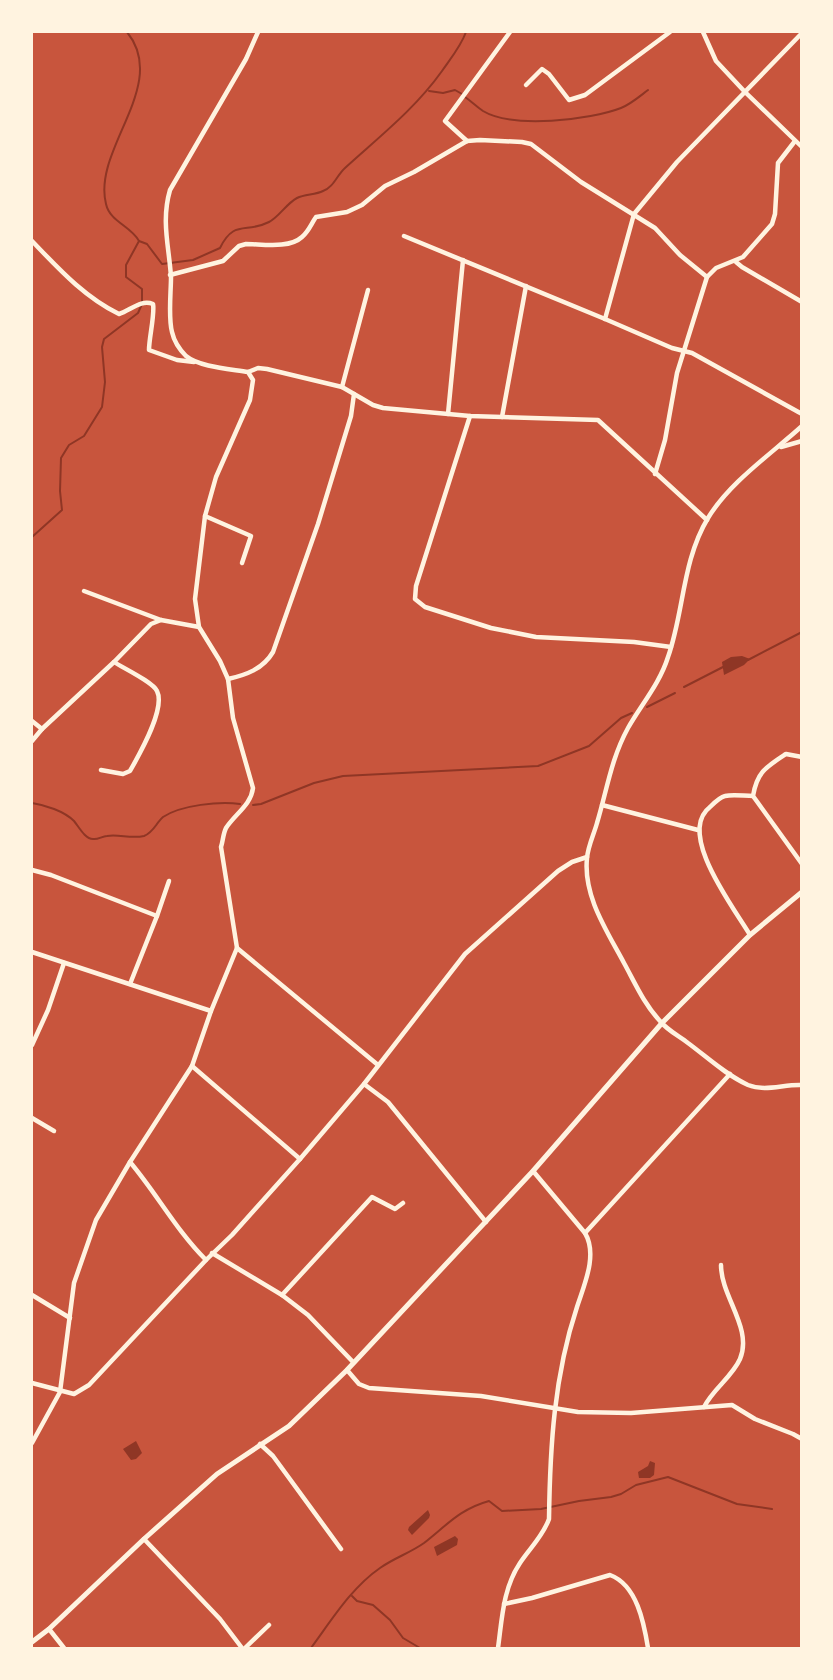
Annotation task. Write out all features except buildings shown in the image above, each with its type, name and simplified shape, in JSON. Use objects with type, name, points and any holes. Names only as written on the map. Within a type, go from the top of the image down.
[{"type":"street","points":[[198,362],[188,357],[180,349],[172,332],[165,207],[170,190],[246,58],[258,32]]},
{"type":"street","points":[[467,141],[445,121],[510,32]]},
{"type":"street","points":[[526,85],[542,69],[549,74],[569,100],[585,95],[670,32]]},
{"type":"street","points":[[703,32],[716,61],[801,147]]},
{"type":"street","points":[[605,319],[634,214],[677,162],[801,33]]},
{"type":"street","points":[[170,272],[223,261],[239,246],[246,244],[290,243],[300,239],[310,229],[316,217],[347,212],[362,206],[385,186],[467,141],[498,140],[531,144],[581,182],[655,228],[680,255],[707,278]]},
{"type":"street","points":[[656,474],[665,440],[677,373],[707,278],[716,268],[726,263],[736,262],[754,247],[772,224],[775,214],[778,163],[795,141]]},
{"type":"street","points":[[404,236],[632,332],[692,353],[801,414]]},
{"type":"street","points":[[32,241],[81,289],[112,311],[119,314],[139,303],[153,304],[149,350],[177,360],[248,372],[258,368],[267,369],[342,387],[382,408],[470,416],[598,420],[707,520]]},
{"type":"street","points":[[448,414],[464,260]]},
{"type":"street","points":[[736,262],[801,302]]},
{"type":"street","points":[[502,417],[526,286]]},
{"type":"street","points":[[342,387],[368,290]]},
{"type":"street","points":[[32,1443],[60,1392],[74,1283],[96,1220],[130,1162],[192,1066],[211,1011],[237,948],[222,847],[225,831],[248,802],[253,788],[233,718],[228,680],[220,661],[199,627],[195,599],[205,516],[216,477],[250,400],[253,381],[248,372]]},
{"type":"street","points":[[228,680],[260,667],[273,652],[321,514],[351,416],[354,394]]},
{"type":"street","points":[[470,416],[416,586],[415,598],[425,607],[491,628],[536,638],[634,642],[671,647]]},
{"type":"street","points":[[801,426],[732,488],[707,520],[686,573],[671,647],[661,676],[617,750],[587,857],[587,879],[599,916],[647,1006],[662,1023],[730,1074],[750,1086],[762,1088],[786,1084],[801,1085]]},
{"type":"street","points":[[777,448],[801,441]]},
{"type":"street","points":[[205,516],[251,536],[242,563]]},
{"type":"street","points":[[84,591],[160,620],[199,627]]},
{"type":"street","points":[[32,741],[151,624],[160,620]]},
{"type":"street","points":[[101,770],[123,774],[130,771],[154,722],[159,700],[154,687],[114,662]]},
{"type":"street","points":[[32,721],[42,729]]},
{"type":"street","points":[[801,757],[786,754],[765,767],[755,781],[753,796],[801,864]]},
{"type":"street","points":[[750,935],[708,864],[700,847],[698,830],[704,811],[723,796],[753,796]]},
{"type":"street","points":[[602,805],[698,830]]},
{"type":"street","points":[[32,1383],[74,1394],[89,1384],[212,1253],[232,1235],[300,1159],[364,1084],[465,954],[558,871],[572,862],[587,857]]},
{"type":"street","points":[[32,870],[51,875],[157,916]]},
{"type":"street","points":[[130,984],[169,881]]},
{"type":"street","points":[[32,1642],[218,1474],[294,1422],[347,1370],[486,1222],[662,1023],[750,935],[801,892]]},
{"type":"street","points":[[237,948],[378,1065]]},
{"type":"street","points":[[32,952],[211,1011]]},
{"type":"street","points":[[32,1045],[48,1010],[64,963]]},
{"type":"street","points":[[192,1066],[300,1159]]},
{"type":"street","points":[[585,1233],[730,1074]]},
{"type":"street","points":[[364,1084],[388,1102],[486,1222]]},
{"type":"street","points":[[32,1128],[33,1119],[54,1131]]},
{"type":"street","points":[[130,1162],[146,1180],[183,1235],[206,1260]]},
{"type":"street","points":[[498,1648],[507,1590],[519,1564],[546,1529],[549,1520],[554,1408],[564,1352],[590,1262],[589,1240],[585,1233],[533,1171]]},
{"type":"street","points":[[282,1295],[372,1197],[395,1209],[403,1203]]},
{"type":"street","points":[[212,1253],[282,1295],[308,1315],[353,1362]]},
{"type":"street","points":[[704,1407],[737,1364],[743,1350],[741,1330],[722,1281],[721,1265]]},
{"type":"street","points":[[32,1295],[70,1318]]},
{"type":"street","points":[[347,1370],[359,1384],[369,1389],[481,1396],[578,1412],[631,1413],[732,1405],[755,1419],[801,1439]]},
{"type":"street","points":[[260,1444],[273,1456],[341,1549]]},
{"type":"street","points":[[144,1539],[220,1619],[243,1648],[269,1625]]},
{"type":"street","points":[[504,1604],[610,1575],[623,1580],[635,1601],[644,1624],[648,1648]]},
{"type":"street","points":[[48,1629],[64,1648]]},
{"type":"shaded area","points":[[742,656],[750,659],[744,665],[724,675],[722,662],[731,657]]},
{"type":"shaded area","points":[[136,1441],[142,1453],[136,1459],[131,1460],[123,1449]]},
{"type":"shaded area","points":[[650,1461],[655,1463],[654,1475],[650,1478],[639,1478],[638,1472],[648,1466]]},
{"type":"shaded area","points":[[428,1510],[429,1518],[412,1535],[408,1530],[409,1527]]},
{"type":"shaded area","points":[[455,1536],[458,1539],[457,1545],[437,1556],[434,1547]]},
{"type":"waterway","points":[[32,537],[62,510],[61,458],[69,445],[84,436],[102,407],[105,382],[102,347],[104,339],[138,313],[142,304],[142,289],[126,277],[126,265],[139,241],[131,231],[116,220],[106,204],[105,183],[109,161],[136,95],[140,74],[138,52],[127,32]]},
{"type":"waterway","points":[[139,241],[147,244],[162,264],[193,260],[220,248],[230,233],[269,222],[297,198],[327,189],[345,168],[420,98],[452,57],[466,32]]},
{"type":"waterway","points":[[429,91],[443,93],[455,90],[462,94]]},
{"type":"waterway","points":[[465,97],[483,111],[496,117],[552,121],[591,116],[621,108],[648,90]]},
{"type":"waterway","points":[[748,660],[802,632]]},
{"type":"waterway","points":[[684,687],[723,667]]},
{"type":"waterway","points":[[647,707],[675,693]]},
{"type":"waterway","points":[[253,805],[314,783],[343,776],[538,766],[589,746],[621,718],[632,713]]},
{"type":"waterway","points":[[32,803],[65,814],[85,835],[95,839],[105,836],[144,836],[163,817],[180,809],[222,803],[240,804]]},
{"type":"waterway","points":[[311,1648],[342,1605],[370,1576],[385,1564],[424,1543],[462,1513],[479,1504],[489,1501],[502,1511],[541,1509],[611,1497],[636,1485],[668,1477],[737,1504],[772,1509]]},
{"type":"waterway","points":[[352,1596],[357,1601],[373,1605],[390,1620],[403,1638],[420,1648]]}]
